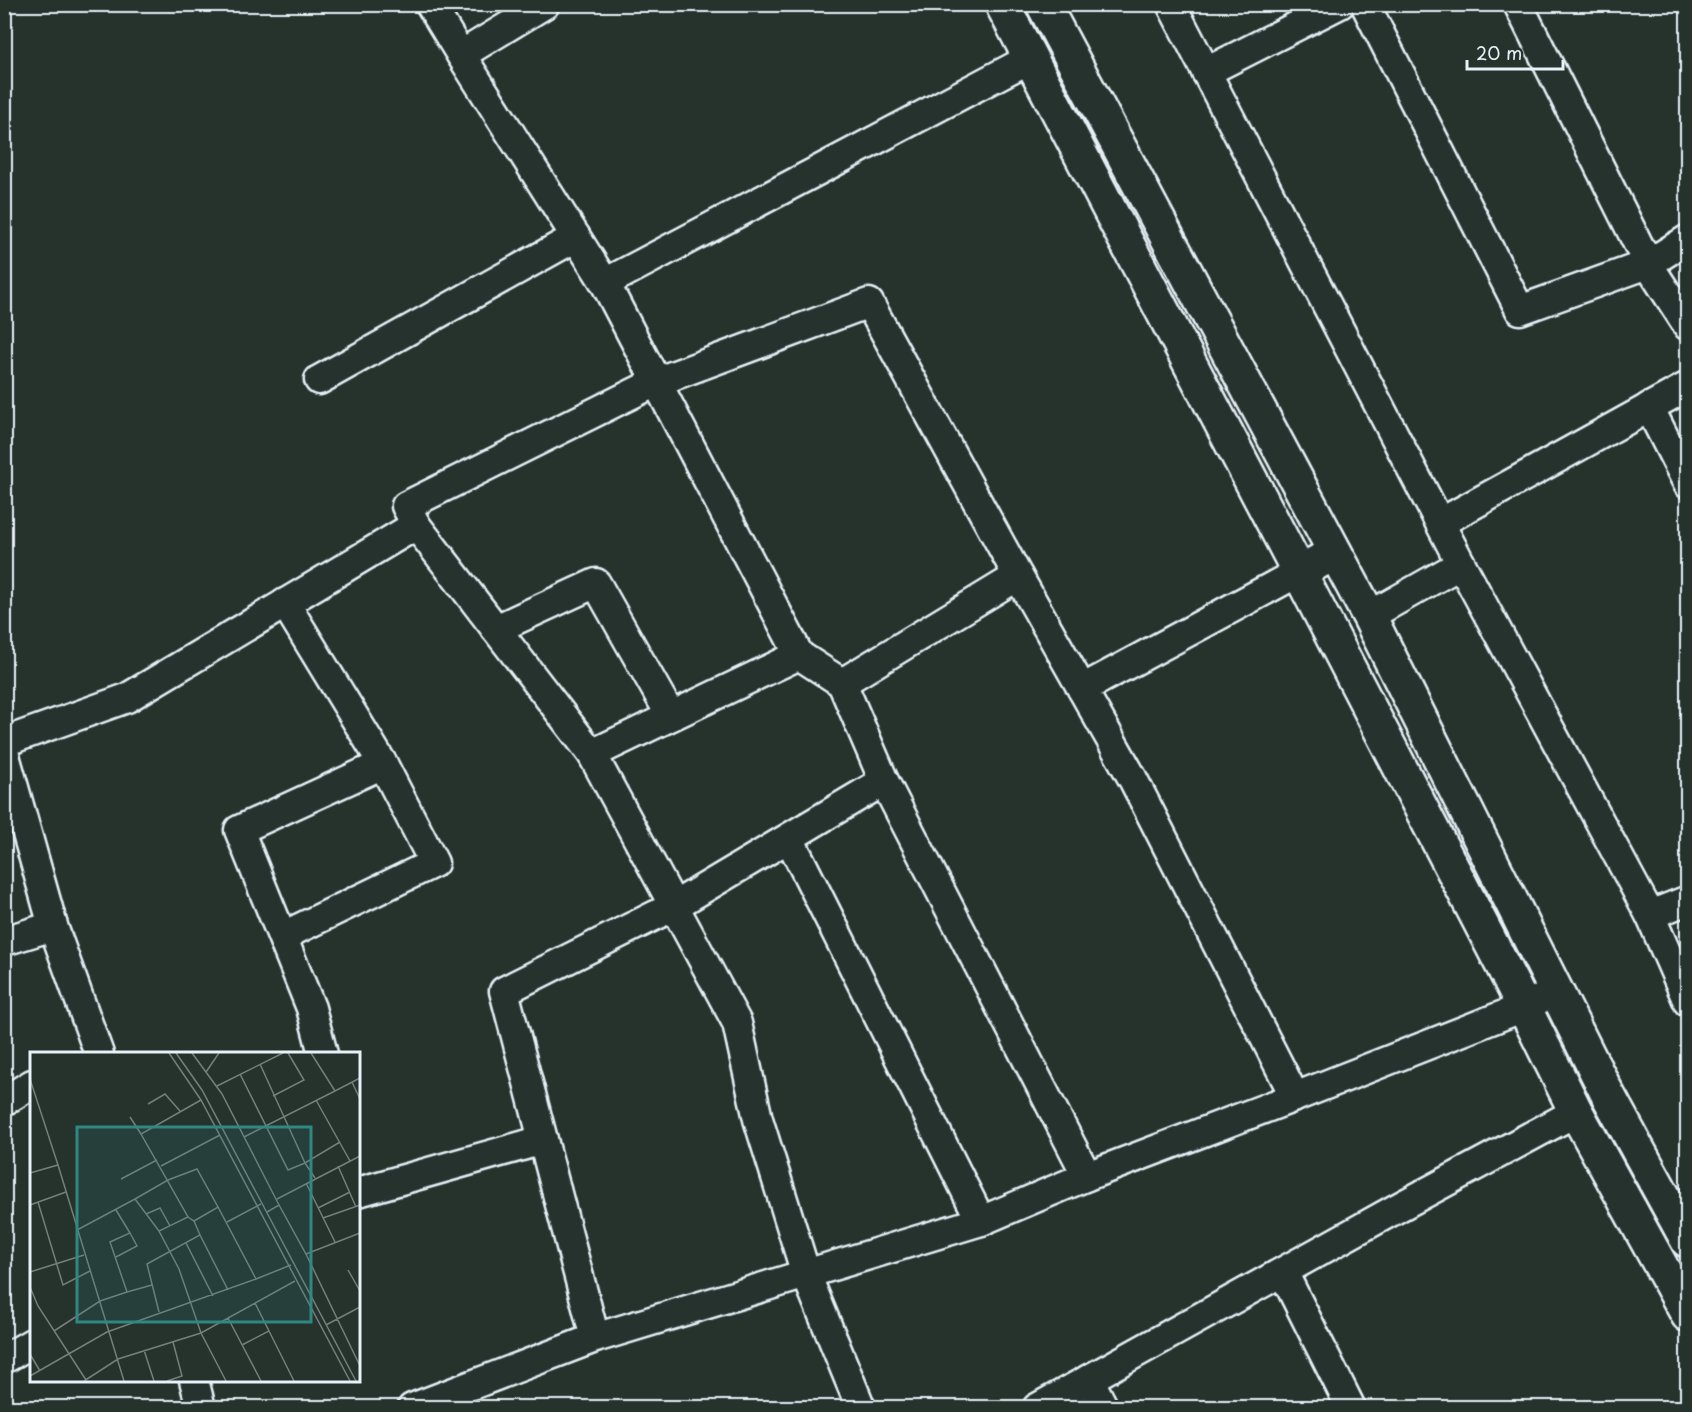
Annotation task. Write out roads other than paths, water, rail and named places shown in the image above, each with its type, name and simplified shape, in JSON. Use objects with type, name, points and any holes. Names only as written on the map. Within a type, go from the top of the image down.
[{"type":"main road","points":[[1002,4],[1299,572],[1576,1112],[1688,1315]]},
{"type":"main road","points":[[1043,4],[1369,616],[1608,1095],[1688,1241]]},
{"type":"main road","points":[[1299,572],[1335,553]]},
{"type":"street","points":[[430,4],[605,282],[799,655],[842,683],[884,781],[1087,1176]]},
{"type":"street","points":[[461,55],[545,4]]},
{"type":"street","points":[[1171,4],[1461,564],[1650,915],[1688,1002]]},
{"type":"street","points":[[1206,72],[1340,4]]},
{"type":"street","points":[[1365,4],[1520,310],[1648,264],[1688,239]]},
{"type":"street","points":[[1518,4],[1648,264],[1688,326]]},
{"type":"street","points":[[605,282],[1031,58]]},
{"type":"street","points":[[319,380],[576,237]]},
{"type":"street","points":[[861,1407],[806,1274],[758,1119],[737,1023],[592,754],[416,525],[406,506],[656,382],[869,303],[1018,576],[1133,779],[1295,1097]]},
{"type":"street","points":[[1440,523],[1688,386]]},
{"type":"street","points":[[1649,407],[1688,484]]},
{"type":"street","points":[[4,742],[127,698],[416,525]]},
{"type":"street","points":[[1369,616],[1461,564]]},
{"type":"street","points":[[1082,689],[1299,572]]},
{"type":"street","points":[[842,683],[1018,576]]},
{"type":"street","points":[[496,629],[596,583],[671,716]]},
{"type":"street","points":[[283,936],[434,862],[383,764],[285,603]]},
{"type":"street","points":[[592,754],[799,655]]},
{"type":"street","points":[[4,752],[91,1050]]},
{"type":"street","points":[[323,1052],[311,1008],[239,830],[383,764]]},
{"type":"street","points":[[595,1338],[504,991],[674,906],[884,781]]},
{"type":"street","points":[[789,838],[981,1221]]},
{"type":"street","points":[[1650,915],[1688,900]]},
{"type":"street","points":[[4,941],[53,926]]},
{"type":"street","points":[[412,1407],[595,1338],[981,1221],[1087,1176],[1524,1007],[1556,991]]},
{"type":"street","points":[[4,1101],[30,1085]]},
{"type":"street","points":[[1037,1407],[1576,1112]]},
{"type":"street","points":[[360,1191],[543,1140]]},
{"type":"street","points":[[1283,1272],[1351,1407]]},
{"type":"street","points":[[4,1359],[30,1343]]},
{"type":"street","points":[[1089,1379],[1104,1407]]},
{"type":"street","points":[[195,1382],[201,1407]]}]
